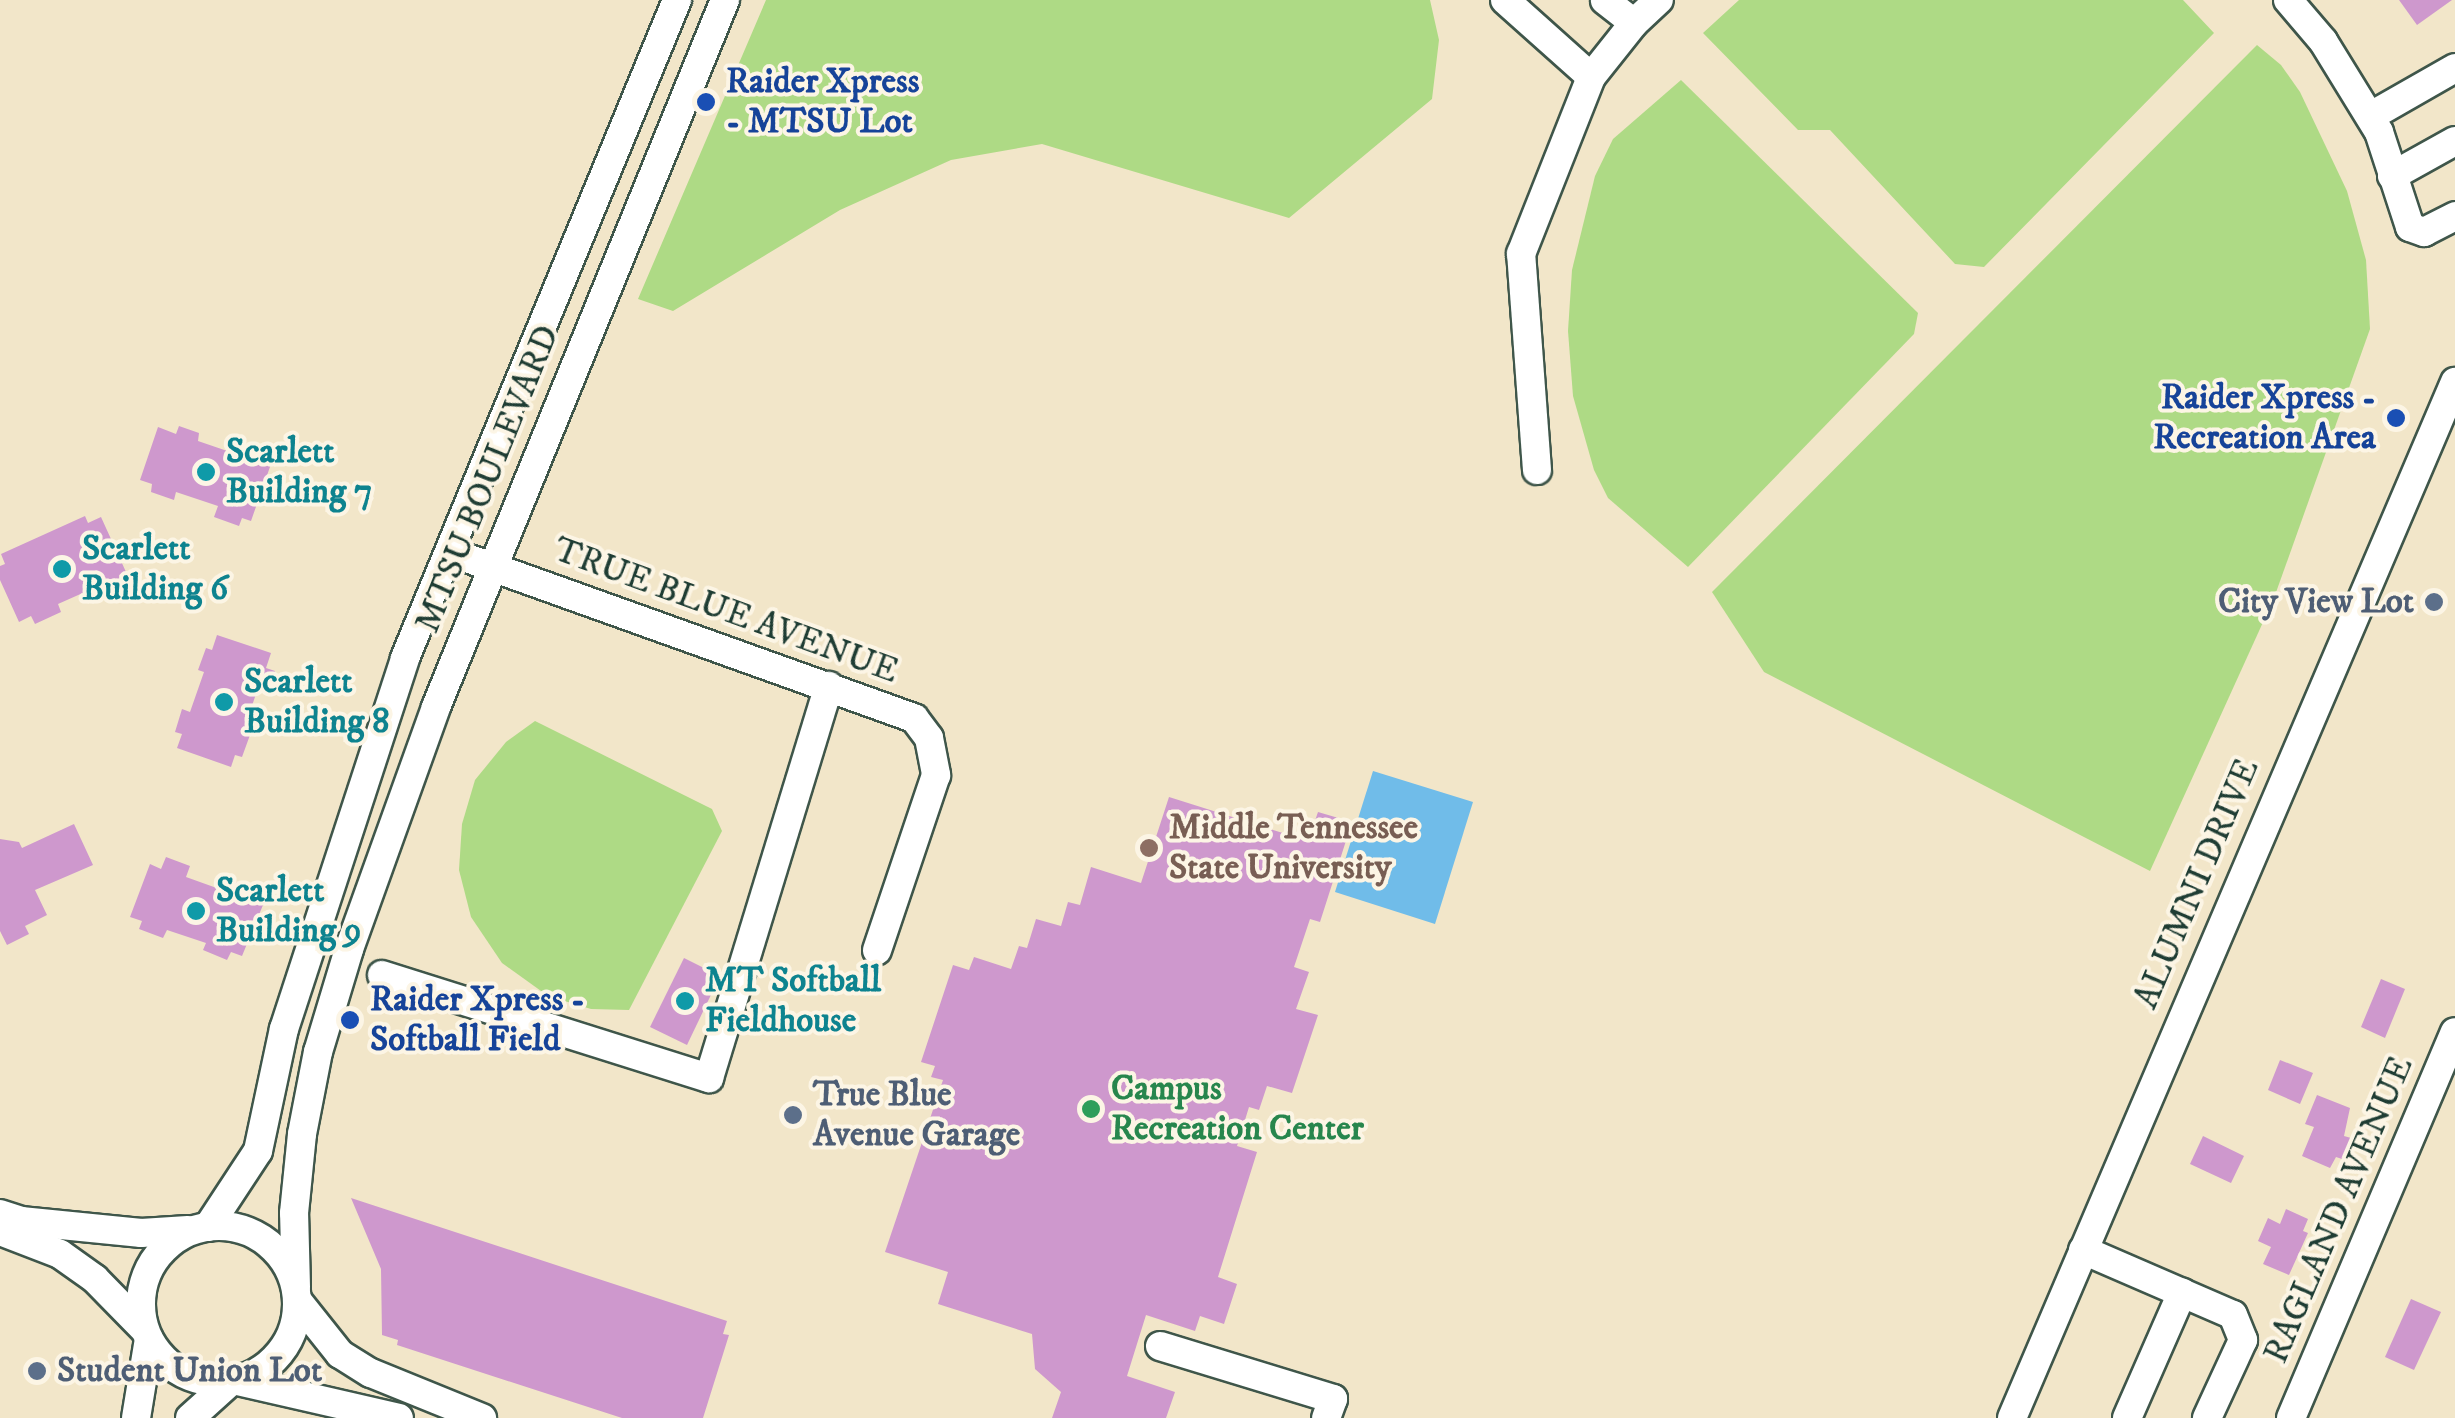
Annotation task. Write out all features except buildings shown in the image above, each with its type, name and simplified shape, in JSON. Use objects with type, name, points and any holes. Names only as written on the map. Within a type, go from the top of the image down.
[{"type":"street","name":"MTSU BOULEVARD","points":[[201,1228],[258,1151],[284,1029],[405,658],[677,0]]},
{"type":"street","name":"MTSU BOULEVARD","points":[[297,1294],[294,1213],[302,1134],[318,1052],[349,949],[436,707],[725,0]]},
{"type":"street","points":[[1505,0],[1591,77]]},
{"type":"street","points":[[1605,0],[1634,22]]},
{"type":"street","points":[[1536,470],[1521,254],[1591,77],[1634,22],[1659,0]]},
{"type":"street","points":[[2288,0],[2323,41],[2371,116],[2410,227],[2424,232],[2455,216]]},
{"type":"street","points":[[2371,116],[2455,68]]},
{"type":"street","points":[[2392,176],[2455,141]]},
{"type":"street","name":"ALUMNI DRIVE","points":[[2012,1418],[2450,400]]},
{"type":"street","name":"TRUE BLUE AVENUE","points":[[450,552],[914,718],[928,738],[936,775],[877,950]]},
{"type":"street","points":[[340,981],[356,982],[382,975],[708,1078],[829,686]]},
{"type":"street","points":[[349,949],[370,959],[382,975]]},
{"type":"street","name":"RAGLAND AVENUE","points":[[2291,1418],[2455,1032]]},
{"type":"street","points":[[0,1214],[21,1221],[140,1232],[246,1230],[269,1243],[286,1262],[297,1294],[317,1329],[350,1361],[482,1418]]},
{"type":"street","points":[[136,1418],[147,1334],[140,1304],[149,1269],[172,1240],[201,1228]]},
{"type":"street","points":[[0,1231],[60,1254],[96,1279],[147,1334],[171,1367],[192,1378],[234,1381],[399,1418]]},
{"type":"street","points":[[2083,1250],[2232,1315],[2242,1340],[2207,1418]]},
{"type":"street","points":[[2127,1418],[2182,1293]]},
{"type":"street","points":[[190,1418],[234,1381],[260,1372],[287,1344],[297,1294]]},
{"type":"street","points":[[1160,1346],[1333,1399],[1326,1418]]},
{"type":"green space","points":[[766,0],[1430,0],[1439,40],[1432,99],[1289,218],[1042,144],[951,160],[840,210],[673,311],[638,299]]},
{"type":"green space","points":[[1739,0],[2183,0],[2214,33],[1984,267],[1955,264],[1830,130],[1798,130],[1703,33]]},
{"type":"green space","points":[[2257,45],[2281,65],[2300,92],[2347,191],[2366,260],[2370,329],[2274,598],[2150,871],[1764,672],[1712,592]]},
{"type":"green space","points":[[1681,80],[1918,313],[1914,334],[1688,567],[1608,498],[1594,470],[1573,396],[1568,331],[1572,270],[1595,176],[1613,139]]},
{"type":"green space","points":[[535,721],[712,809],[722,831],[629,1010],[591,1009],[548,996],[502,963],[471,917],[459,870],[462,824],[475,780],[506,742]]},
{"type":"water","points":[[1373,771],[1473,802],[1435,924],[1335,892]]},
{"type":"place","name":"Raider Xpress - MTSU Lot","points":[[706,102]]},
{"type":"place","name":"Raider Xpress - Recreation Area","points":[[2396,418]]},
{"type":"place","name":"Scarlett Building 7","points":[[206,472]]},
{"type":"place","name":"Scarlett Building 6","points":[[62,569]]},
{"type":"place","name":"City View Lot","points":[[2434,602]]},
{"type":"place","name":"Scarlett Building 8","points":[[224,702]]},
{"type":"place","name":"Middle Tennessee State University","points":[[1149,848]]},
{"type":"place","name":"Scarlett Building 9","points":[[196,911]]},
{"type":"place","name":"MT Softball Fieldhouse","points":[[685,1001]]},
{"type":"place","name":"Raider Xpress - Softball Field","points":[[350,1020]]},
{"type":"place","name":"Campus Recreation Center","points":[[1091,1109]]},
{"type":"place","name":"True Blue Avenue Garage","points":[[793,1115]]},
{"type":"place","name":"Student Union Lot","points":[[37,1371]]}]
